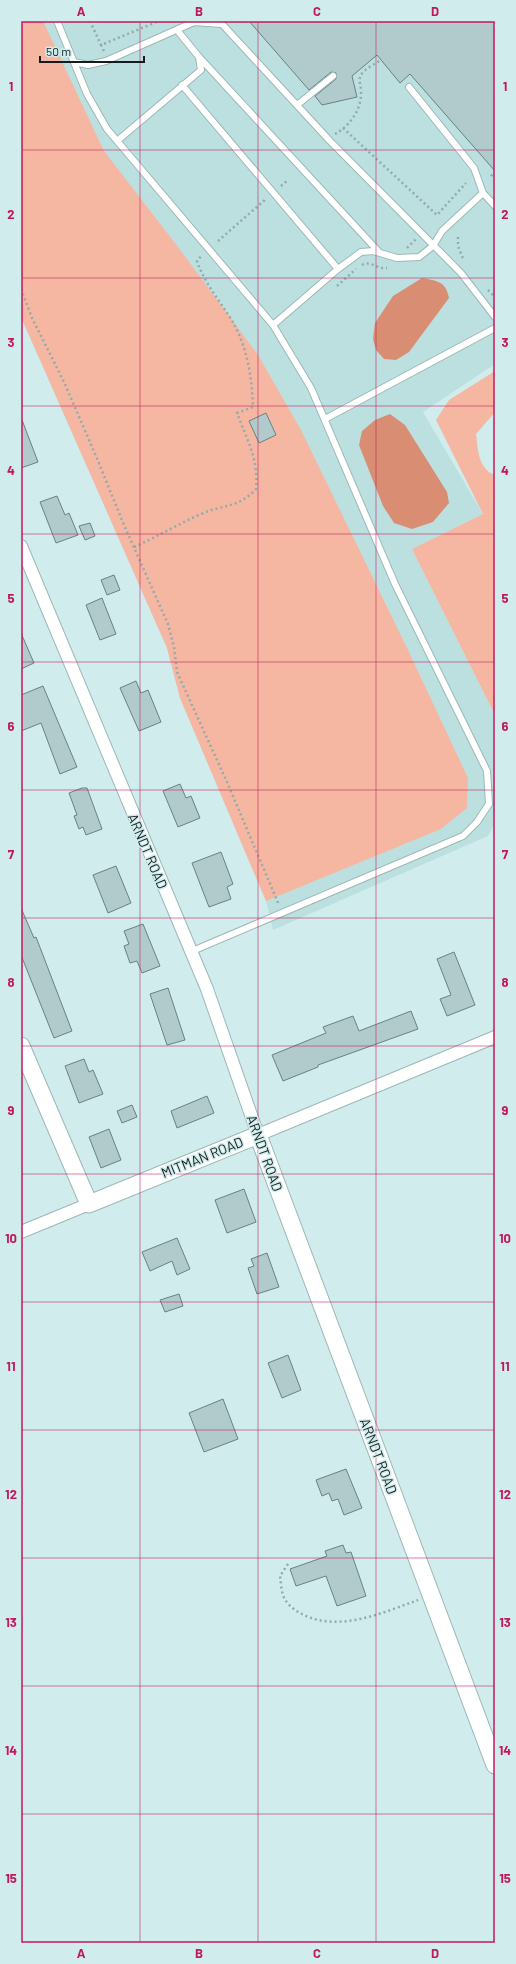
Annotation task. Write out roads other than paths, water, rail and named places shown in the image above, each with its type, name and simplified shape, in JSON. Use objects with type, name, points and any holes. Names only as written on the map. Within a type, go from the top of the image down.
[{"type":"street","name":"ARNDT ROAD","points":[[21,546],[190,952],[207,989],[258,1135],[495,1765]]},
{"type":"street","name":"MITMAN ROAD","points":[[21,1232],[495,1037]]},
{"type":"street","points":[[21,1046],[89,1204]]},
{"type":"lane","points":[[57,21],[96,112],[116,141],[273,325],[304,376],[326,419],[395,584],[487,771],[489,804],[477,822],[463,836],[190,952]]},
{"type":"lane","points":[[74,62],[88,65],[108,60],[194,22],[222,24],[330,141],[461,273],[495,317]]},
{"type":"lane","points":[[177,30],[199,57],[379,253]]},
{"type":"lane","points":[[116,141],[200,70],[199,57]]},
{"type":"lane","points":[[298,105],[333,76]]},
{"type":"lane","points":[[182,85],[338,269]]},
{"type":"lane","points":[[409,88],[474,168],[483,193],[495,206]]},
{"type":"lane","points":[[273,325],[338,269],[362,252],[379,253],[397,258],[419,257],[433,246],[442,231],[483,193]]},
{"type":"lane","points":[[326,419],[495,328]]}]
